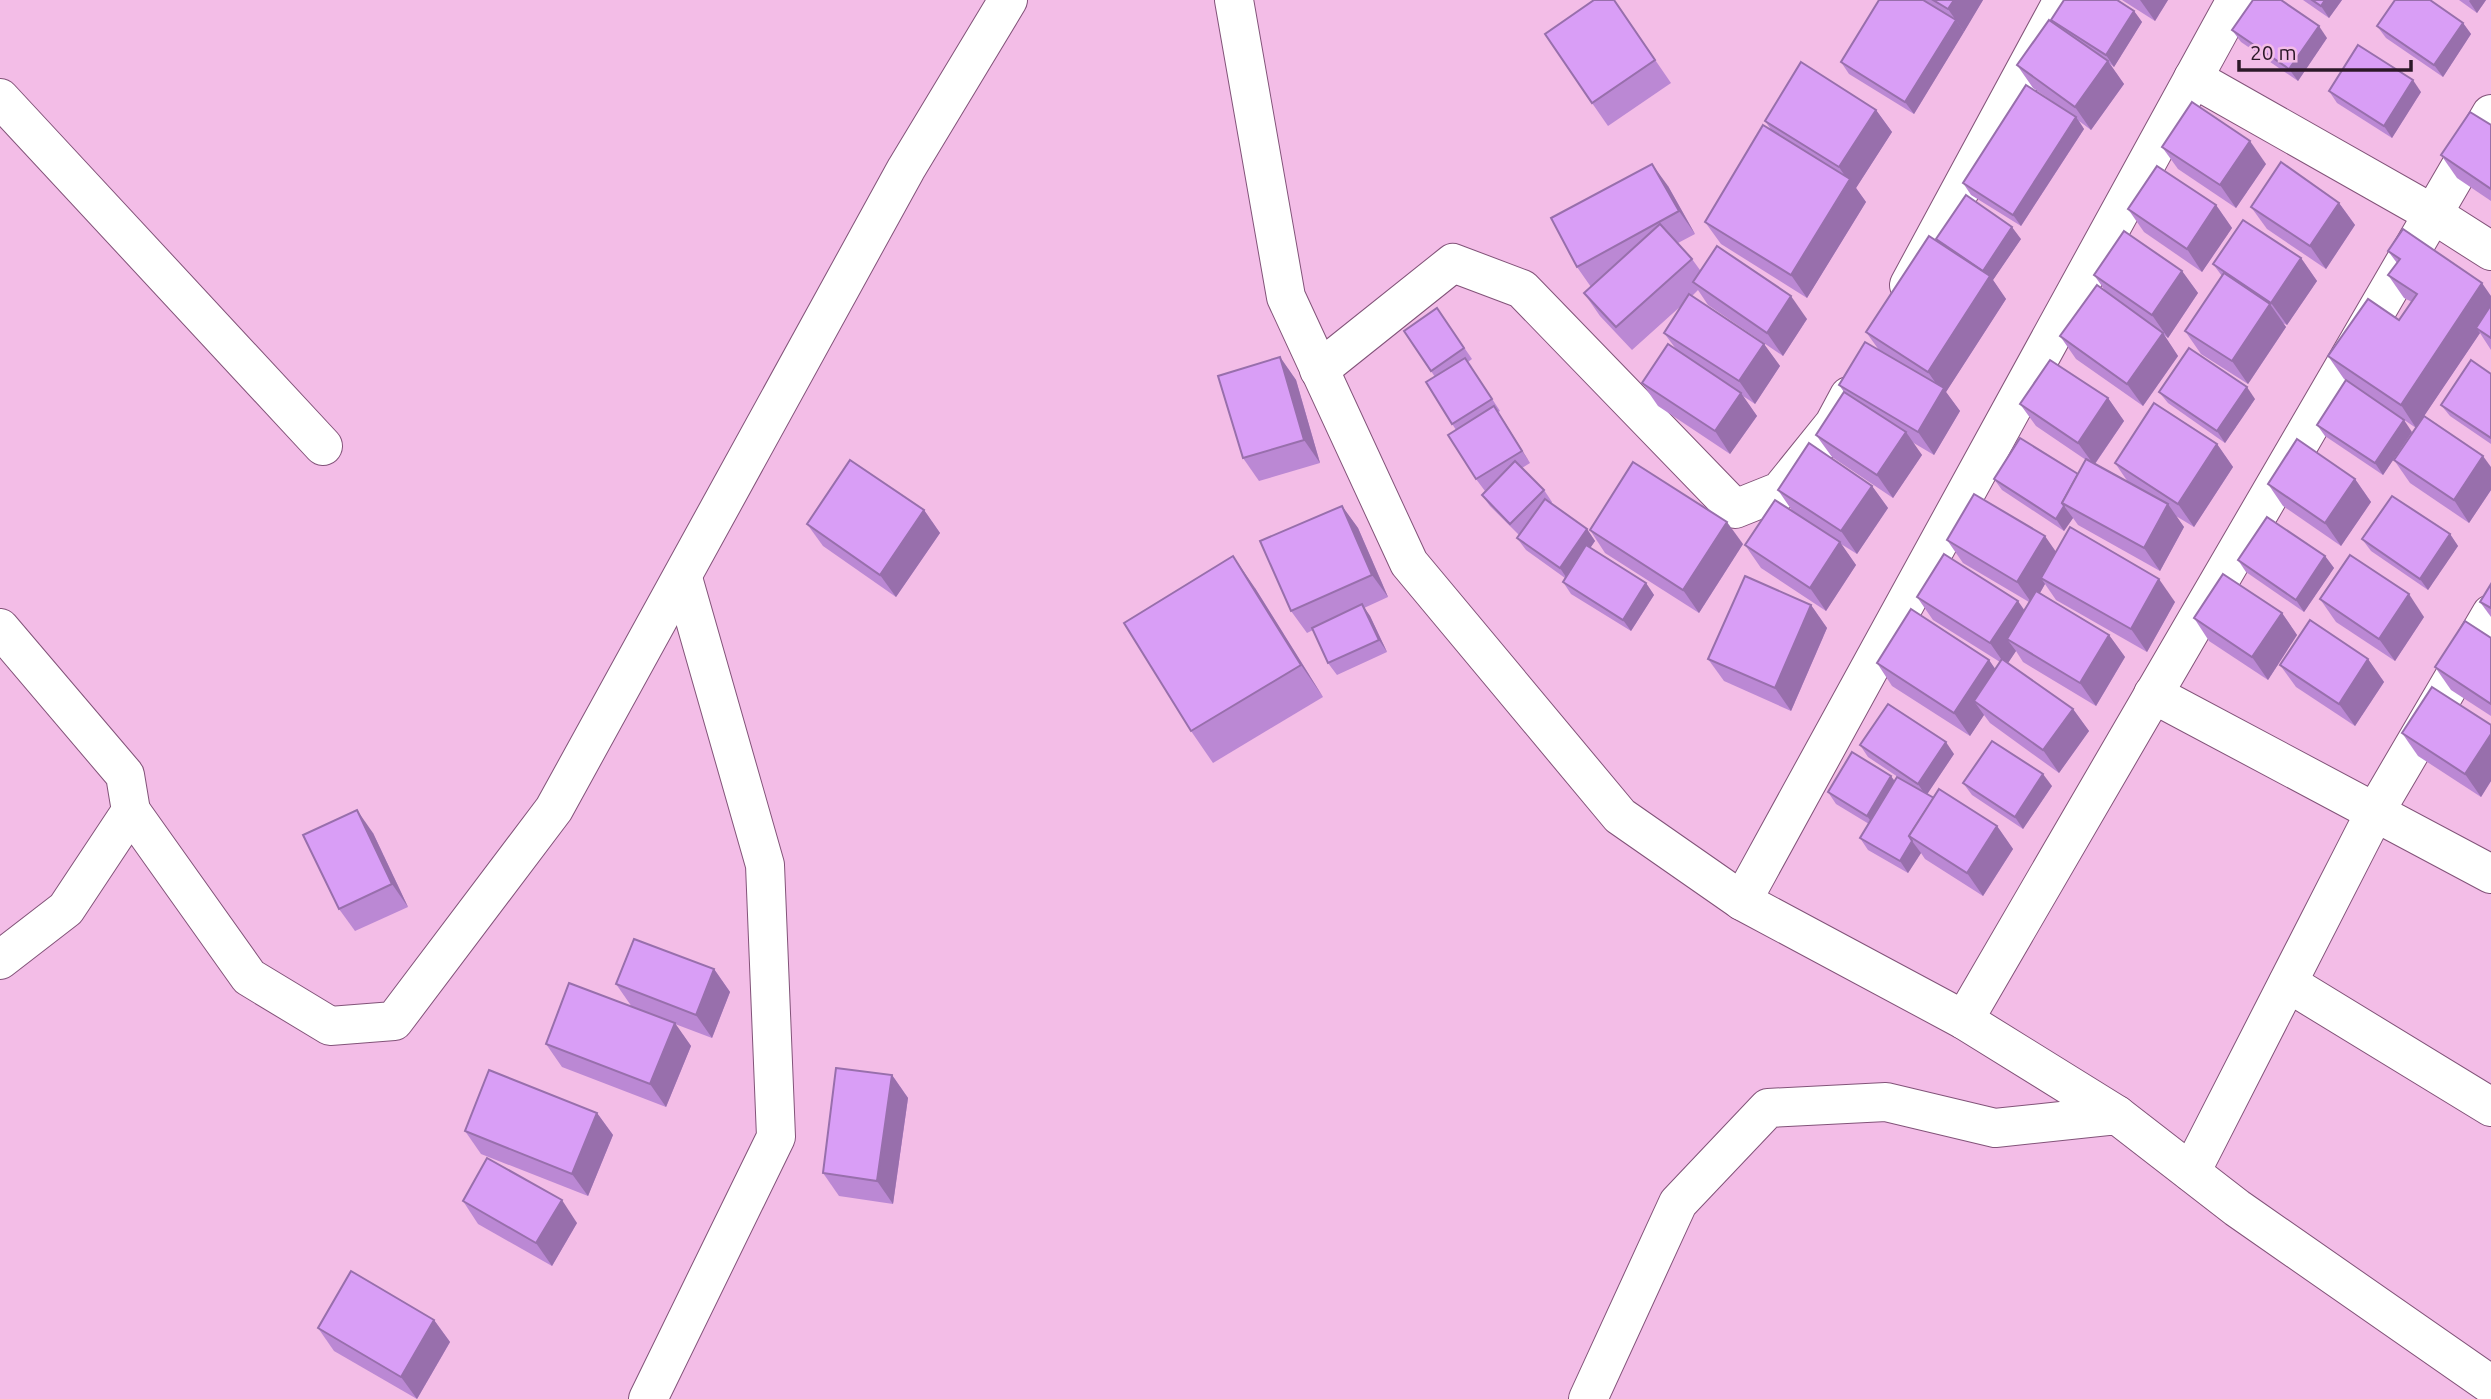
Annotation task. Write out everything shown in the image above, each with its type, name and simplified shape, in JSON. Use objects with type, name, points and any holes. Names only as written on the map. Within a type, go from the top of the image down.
[{"type":"street","points":[[5,646],[125,775],[131,811],[249,977],[330,1026],[394,1021],[554,809],[906,169],[1008,0]]},
{"type":"street","points":[[1234,0],[1286,297],[1409,563],[1620,816],[1742,901],[1964,1020],[2117,1115],[2237,1208],[2491,1385]]},
{"type":"street","points":[[1893,315],[2063,0]]},
{"type":"street","points":[[1742,901],[2236,0]]},
{"type":"street","points":[[2193,78],[2433,214],[2491,251]]},
{"type":"street","points":[[0,98],[323,446]]},
{"type":"street","points":[[1964,1020],[2491,114]]},
{"type":"street","points":[[1319,370],[1452,263],[1522,289],[1735,509],[1780,491],[1834,424],[1867,363]]},
{"type":"street","points":[[648,1399],[776,1137],[765,865],[683,578]]},
{"type":"street","points":[[2191,1172],[2375,812],[2491,614]]},
{"type":"street","points":[[2153,694],[2491,874]]},
{"type":"street","points":[[0,960],[66,909],[131,811]]},
{"type":"street","points":[[2288,983],[2491,1107]]},
{"type":"street","points":[[1588,1399],[1678,1203],[1768,1108],[1886,1102],[1995,1128],[2117,1115]]},
{"type":"building","points":[[1594,0],[1614,0],[1655,60],[1592,103],[1545,34]]},
{"type":"building","points":[[1879,0],[1923,0],[1956,20],[1905,102],[1841,62]]},
{"type":"building","points":[[1933,0],[1954,0],[1948,9]]},
{"type":"building","points":[[2064,0],[2117,0],[2134,11],[2106,55],[2051,20]]},
{"type":"building","points":[[2253,0],[2281,0],[2319,26],[2289,69],[2232,30]]},
{"type":"building","points":[[2312,0],[2325,0],[2321,6]]},
{"type":"building","points":[[2395,0],[2430,0],[2463,23],[2434,65],[2377,26]]},
{"type":"building","points":[[2049,20],[2108,61],[2075,107],[2017,65]]},
{"type":"building","points":[[2358,45],[2413,80],[2384,126],[2329,91]]},
{"type":"building","points":[[1801,62],[1876,110],[1839,167],[1765,121]]},
{"type":"building","points":[[2026,85],[2076,117],[2013,215],[1963,183]]},
{"type":"building","points":[[2192,102],[2250,141],[2220,185],[2162,147]]},
{"type":"building","points":[[2470,112],[2491,125],[2491,189],[2441,155]]},
{"type":"building","points":[[1763,125],[1850,179],[1791,275],[1705,222]]},
{"type":"building","points":[[2281,162],[2339,203],[2310,246],[2251,207]]},
{"type":"building","points":[[1652,164],[1679,211],[1577,267],[1551,218]]},
{"type":"building","points":[[2157,166],[2216,205],[2187,249],[2128,209]]},
{"type":"building","points":[[1966,195],[2012,227],[1983,271],[1936,239]]},
{"type":"building","points":[[2243,220],[2301,258],[2271,303],[2213,264]]},
{"type":"building","points":[[1660,224],[1692,259],[1616,327],[1584,293]]},
{"type":"building","points":[[2403,229],[2482,283],[2401,405],[2328,356],[2368,299],[2399,320],[2417,294],[2388,275],[2400,259],[2388,251]]},
{"type":"building","points":[[2124,231],[2182,271],[2152,315],[2094,275]]},
{"type":"building","points":[[1929,236],[1990,276],[1928,372],[1866,332]]},
{"type":"building","points":[[1717,246],[1791,296],[1767,333],[1693,282]]},
{"type":"building","points":[[2224,273],[2270,304],[2232,361],[2185,331]]},
{"type":"building","points":[[2097,285],[2163,333],[2127,384],[2060,336]]},
{"type":"building","points":[[1689,294],[1764,344],[1739,381],[1664,333]]},
{"type":"building","points":[[2491,305],[2491,338],[2476,328]]},
{"type":"building","points":[[1437,308],[1464,348],[1431,371],[1404,331]]},
{"type":"building","points":[[1865,342],[1944,388],[1918,432],[1839,385]]},
{"type":"building","points":[[1668,344],[1741,393],[1715,431],[1642,383]]},
{"type":"building","points":[[2189,348],[2247,387],[2217,431],[2159,392]]},
{"type":"building","points":[[1280,357],[1304,440],[1243,458],[1218,376]]},
{"type":"building","points":[[1465,358],[1492,399],[1452,424],[1426,382]]},
{"type":"building","points":[[2050,360],[2108,398],[2078,443],[2020,404]]},
{"type":"building","points":[[2471,360],[2491,374],[2491,438],[2441,405]]},
{"type":"building","points":[[2346,380],[2404,420],[2375,463],[2317,425]]},
{"type":"building","points":[[1844,392],[1906,432],[1877,475],[1816,435]]},
{"type":"building","points":[[2154,403],[2217,444],[2178,504],[2115,463]]},
{"type":"building","points":[[1494,406],[1522,451],[1476,479],[1448,435]]},
{"type":"building","points":[[2424,416],[2483,456],[2454,500],[2394,460]]},
{"type":"building","points":[[2020,438],[2078,474],[2056,519],[1994,479]]},
{"type":"building","points":[[2297,439],[2355,479],[2325,523],[2268,484]]},
{"type":"building","points":[[1809,443],[1872,486],[1841,531],[1778,490]]},
{"type":"building","points":[[2086,459],[2168,504],[2144,548],[2062,503]]},
{"type":"building","points":[[850,460],[924,510],[880,575],[807,524]]},
{"type":"building","points":[[1515,461],[1544,490],[1510,524],[1482,495]]},
{"type":"building","points":[[1633,462],[1727,522],[1683,590],[1590,530]]},
{"type":"building","points":[[1974,494],[2045,536],[2017,582],[1947,540]]},
{"type":"building","points":[[2392,496],[2450,534],[2420,579],[2362,539]]},
{"type":"building","points":[[1545,499],[1587,529],[1560,568],[1517,538]]},
{"type":"building","points":[[1775,500],[1840,542],[1810,588],[1745,545]]},
{"type":"building","points":[[1342,506],[1372,575],[1291,611],[1260,541]]},
{"type":"building","points":[[2267,517],[2325,556],[2296,600],[2238,560]]},
{"type":"building","points":[[2070,527],[2159,579],[2131,629],[2041,578]]},
{"type":"building","points":[[1586,545],[1646,583],[1623,620],[1563,582]]},
{"type":"building","points":[[1944,554],[2018,601],[1990,643],[1917,597]]},
{"type":"building","points":[[2350,555],[2409,594],[2379,639],[2320,599]]},
{"type":"building","points":[[1233,556],[1301,665],[1191,731],[1124,623]]},
{"type":"building","points":[[2223,574],[2282,613],[2252,657],[2194,618]]},
{"type":"building","points":[[1745,576],[1811,605],[1775,688],[1708,659]]},
{"type":"building","points":[[2491,584],[2491,608],[2480,602]]},
{"type":"building","points":[[2036,591],[2109,635],[2080,683],[2007,639]]},
{"type":"building","points":[[1362,604],[1379,640],[1328,663],[1312,628]]},
{"type":"building","points":[[1911,609],[1989,660],[1954,713],[1877,663]]},
{"type":"building","points":[[2310,620],[2368,659],[2339,704],[2280,665]]},
{"type":"building","points":[[2465,621],[2491,638],[2491,704],[2435,667]]},
{"type":"building","points":[[2002,659],[2073,709],[2043,750],[1974,701]]},
{"type":"building","points":[[2432,687],[2491,725],[2491,734],[2465,774],[2402,733]]},
{"type":"building","points":[[1888,704],[1946,742],[1918,784],[1860,745]]},
{"type":"building","points":[[1992,741],[2043,774],[2015,817],[1963,783]]},
{"type":"building","points":[[1852,752],[1891,776],[1867,816],[1828,792]]},
{"type":"building","points":[[1897,777],[1934,798],[1909,836],[1912,841],[1900,861],[1860,838]]},
{"type":"building","points":[[1939,789],[1997,826],[1967,873],[1909,836]]},
{"type":"building","points":[[357,810],[392,884],[339,909],[303,835]]},
{"type":"building","points":[[634,939],[714,969],[696,1015],[616,984]]},
{"type":"building","points":[[569,983],[675,1023],[650,1084],[546,1044]]},
{"type":"building","points":[[836,1068],[892,1075],[877,1181],[823,1173]]},
{"type":"building","points":[[489,1070],[597,1113],[572,1174],[465,1131]]},
{"type":"building","points":[[487,1158],[562,1200],[536,1243],[463,1201]]},
{"type":"building","points":[[351,1271],[434,1320],[401,1377],[318,1328]]}]
